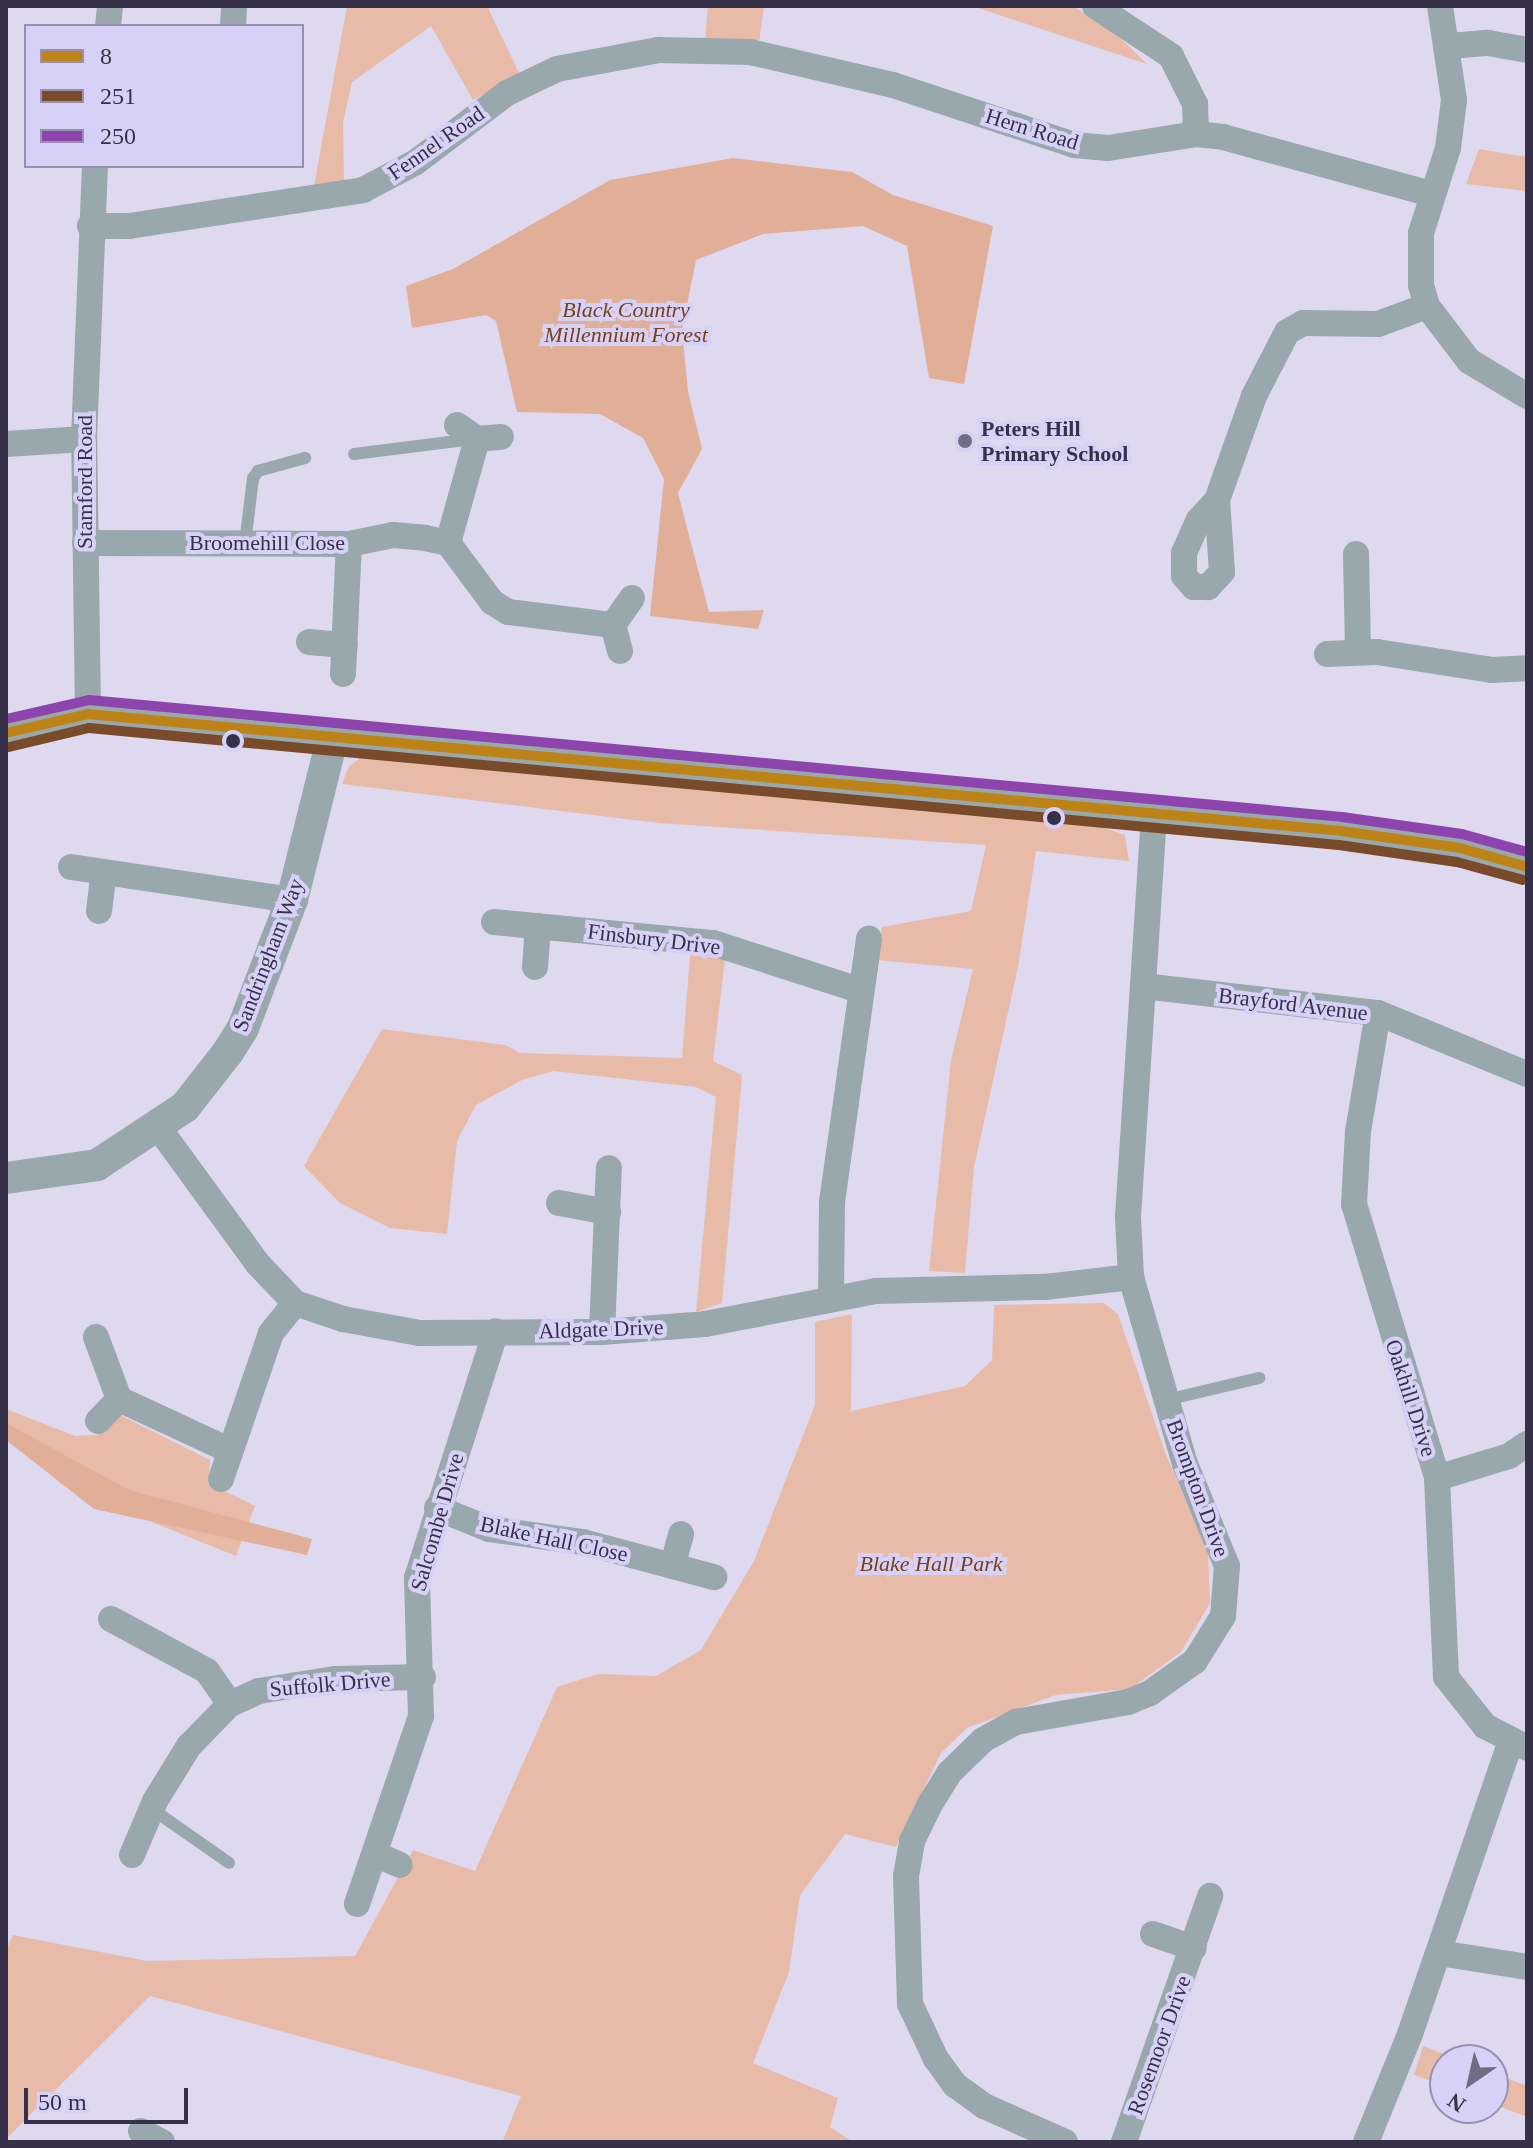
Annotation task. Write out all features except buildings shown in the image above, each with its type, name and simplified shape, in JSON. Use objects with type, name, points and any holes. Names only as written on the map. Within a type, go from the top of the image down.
[{"type":"street","points":[[1440,6],[1450,46],[1452,128],[1431,194],[1419,246],[1427,306],[1469,361],[1527,396]]},
{"type":"street","points":[[1107,9],[1171,56],[1195,104],[1196,134]]},
{"type":"street","points":[[1450,46],[1488,43],[1527,50]]},
{"type":"street","name":"Hern Road","points":[[728,49],[893,85],[1074,145],[1127,146],[1196,134],[1245,141],[1431,194]]},
{"type":"street","name":"Fennel Road","points":[[90,226],[129,226],[363,190],[416,162],[507,93],[557,69],[618,54],[728,49]]},
{"type":"street","name":"Stamford Road","points":[[88,714],[84,439],[90,226],[95,168]]},
{"type":"street","points":[[1217,500],[1254,396],[1287,332],[1303,323],[1378,324],[1427,306]]},
{"type":"street","points":[[478,434],[448,543],[492,602],[508,612],[613,625]]},
{"type":"street","points":[[6,444],[84,439]]},
{"type":"street","name":"Broomehill Close","points":[[85,543],[349,544],[393,535],[448,543]]},
{"type":"street","points":[[343,674],[349,544]]},
{"type":"street","points":[[1356,554],[1358,652]]},
{"type":"street","points":[[613,625],[632,598]]},
{"type":"street","points":[[613,625],[620,651]]},
{"type":"street","points":[[309,642],[345,645]]},
{"type":"street","points":[[1327,654],[1399,654],[1492,670],[1527,668]]},
{"type":"street","points":[[6,733],[88,714],[1154,816],[1341,831],[1460,848],[1527,867]]},
{"type":"street","name":"Sandringham Way","points":[[6,1178],[97,1165],[185,1107],[243,1028],[292,900],[333,736]]},
{"type":"street","name":"Brompton Drive","points":[[1065,2142],[984,2106],[955,2085],[936,2059],[910,2004],[906,1876],[912,1841],[930,1804],[949,1773],[983,1740],[1027,1719],[1128,1702],[1150,1693],[1195,1661],[1212,1637],[1226,1602],[1227,1566],[1185,1464],[1131,1277],[1128,1217],[1154,816]]},
{"type":"street","points":[[71,867],[292,900]]},
{"type":"street","points":[[99,911],[104,872]]},
{"type":"street","name":"Finsbury Drive","points":[[494,922],[713,943],[859,990]]},
{"type":"street","points":[[535,967],[538,926]]},
{"type":"street","points":[[831,1297],[832,1202],[859,990],[869,939]]},
{"type":"street","name":"Brayford Avenue","points":[[1143,986],[1378,1013],[1527,1074]]},
{"type":"street","name":"Oakhill Drive","points":[[1378,1013],[1358,1131],[1354,1204],[1437,1478],[1446,1677],[1467,1709],[1519,1746]]},
{"type":"street","name":"Aldgate Drive","points":[[158,1127],[258,1264],[295,1303],[343,1319],[419,1333],[602,1332],[705,1324],[831,1297],[963,1286],[1045,1287],[1131,1277]]},
{"type":"street","points":[[602,1332],[609,1168]]},
{"type":"street","points":[[559,1203],[608,1212]]},
{"type":"street","points":[[221,1479],[271,1333],[295,1303]]},
{"type":"street","name":"Salcombe Drive","points":[[357,1904],[421,1716],[423,1677],[415,1631],[417,1578],[496,1331]]},
{"type":"street","points":[[96,1337],[119,1399],[229,1450]]},
{"type":"street","points":[[98,1421],[119,1399]]},
{"type":"street","points":[[1437,1478],[1509,1456],[1527,1444]]},
{"type":"street","name":"Blake Hall Close","points":[[437,1508],[489,1529],[583,1542],[714,1577]]},
{"type":"street","points":[[673,1564],[681,1534]]},
{"type":"street","points":[[111,1619],[207,1671],[230,1704]]},
{"type":"street","name":"Suffolk Drive","points":[[132,1855],[152,1809],[189,1746],[230,1704],[259,1691],[336,1679],[423,1677]]},
{"type":"street","points":[[1366,2142],[1519,1746]]},
{"type":"street","points":[[375,1854],[400,1865]]},
{"type":"street","name":"Rosemoor Drive","points":[[1124,2142],[1210,1896]]},
{"type":"street","name":"Rosemoor Drive","points":[[1153,1934],[1194,1948]]},
{"type":"street","points":[[1439,1953],[1527,1967]]},
{"type":"lane","points":[[354,454],[478,434]]},
{"type":"lane","points":[[245,544],[253,478],[258,471],[305,458]]},
{"type":"lane","points":[[1166,1400],[1259,1378]]},
{"type":"lane","points":[[152,1809],[229,1863]]},
{"type":"green space","points":[[347,6],[487,6],[520,75],[473,100],[431,26],[352,82],[343,123],[344,180],[313,191]]},
{"type":"green space","points":[[708,6],[764,6],[759,43],[705,41]]},
{"type":"green space","points":[[972,6],[1073,6],[1117,35],[1147,64]]},
{"type":"green space","points":[[1479,149],[1527,157],[1527,191],[1466,184]]},
{"type":"green space","name":"Black Country Millennium Forest","points":[[733,158],[852,172],[893,195],[993,226],[964,384],[929,378],[907,246],[863,226],[763,234],[696,260],[682,330],[688,391],[702,449],[678,493],[709,612],[764,610],[758,629],[650,616],[664,479],[643,438],[600,414],[517,412],[496,321],[486,315],[412,328],[406,286],[453,269],[610,180]]},
{"type":"green space","points":[[362,757],[1093,824],[1125,835],[1129,861],[1036,851],[1018,967],[974,1167],[965,1273],[929,1271],[951,1060],[973,969],[876,960],[882,927],[971,911],[986,845],[658,823],[342,784],[349,766]]},
{"type":"green space","points":[[690,955],[725,959],[713,1061],[742,1075],[722,1303],[696,1312],[716,1097],[696,1087],[553,1071],[522,1080],[476,1105],[457,1141],[447,1234],[390,1228],[340,1203],[304,1166],[382,1029],[505,1045],[520,1053],[682,1058]]},
{"type":"green space","name":"Blake Hall Park","points":[[1104,1303],[1118,1314],[1165,1452],[1208,1552],[1210,1603],[1181,1652],[1130,1689],[1056,1695],[967,1728],[941,1753],[896,1847],[845,1834],[800,1895],[789,1972],[753,2063],[838,2098],[830,2127],[853,2142],[508,2142],[503,2140],[521,2096],[150,1996],[6,2139],[6,1951],[13,1935],[147,1961],[355,1956],[413,1850],[475,1871],[557,1687],[598,1674],[656,1676],[701,1650],[754,1561],[815,1405],[815,1322],[852,1314],[851,1411],[965,1386],[992,1360],[994,1305]]},
{"type":"green space","points":[[6,1409],[75,1436],[97,1435],[118,1414],[210,1460],[208,1483],[255,1506],[236,1556],[70,1489],[6,1440]]},
{"type":"green space","points":[[6,1423],[129,1490],[312,1539],[307,1555],[94,1509],[6,1440]]},
{"type":"green space","points":[[1423,2046],[1429,2048],[1429,2080],[1414,2075]]},
{"type":"green space","points":[[1509,2079],[1527,2086],[1527,2117],[1509,2110]]},
{"type":"transit line","name":"250","points":[[6,719],[89,700],[1342,817],[1462,834],[1527,852]]},
{"type":"transit line","name":"8","points":[[6,733],[88,714],[1341,831],[1460,848],[1527,867]]},
{"type":"transit line","name":"251","points":[[9,747],[89,728],[1339,845],[1457,862],[1523,880]]},
{"type":"place","name":"Peters Hill Primary School","points":[[965,441]]}]
